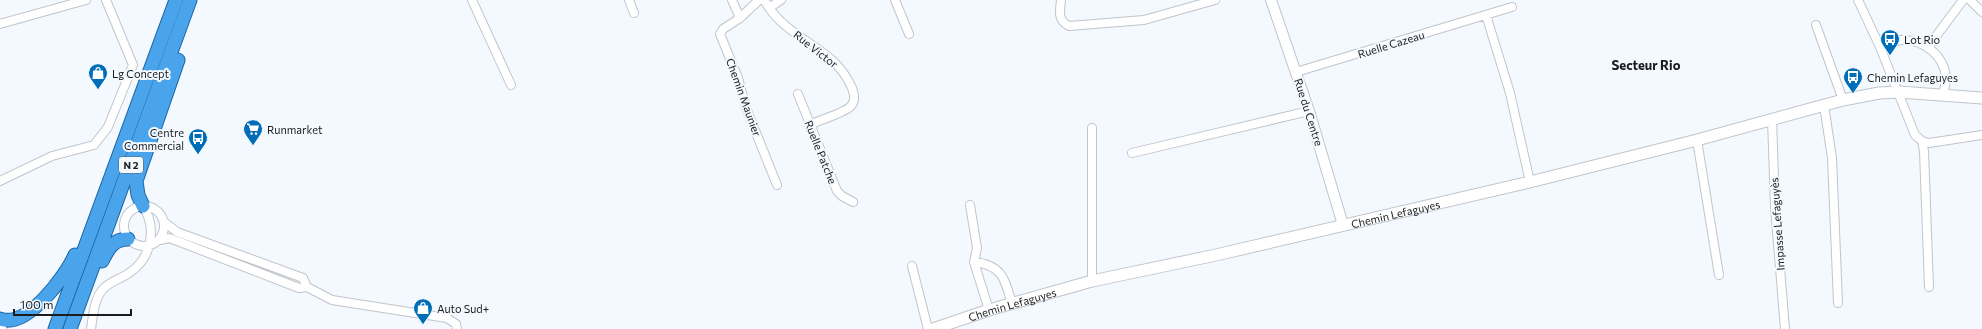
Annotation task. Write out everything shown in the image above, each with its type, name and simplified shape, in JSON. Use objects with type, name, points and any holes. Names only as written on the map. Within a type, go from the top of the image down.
[{"type":"highway","name":"N 2","points":[[55,329],[176,0]]},
{"type":"highway","name":"N 2","points":[[71,328],[191,0]]},
{"type":"highway","points":[[143,206],[138,195],[136,182],[186,35],[191,0]]},
{"type":"highway","points":[[0,319],[4,323],[18,325],[30,321],[38,312],[74,259],[116,162]]},
{"type":"highway","points":[[71,328],[107,250],[118,240],[128,239]]},
{"type":"main road","name":"Chemin Lefaguyes","points":[[933,329],[989,310],[1092,281],[1216,256],[1530,182],[1697,140],[1843,100],[1879,93],[1899,92],[1982,98]]},
{"type":"street","points":[[0,24],[86,0]]},
{"type":"street","points":[[0,180],[52,156],[94,145],[108,127],[133,65],[106,0]]},
{"type":"street","points":[[472,0],[511,86]]},
{"type":"street","points":[[629,0],[634,13]]},
{"type":"street","points":[[732,0],[740,18]]},
{"type":"street","name":"Chemin Maunier","points":[[759,0],[740,18],[727,25],[720,34],[738,78],[746,108],[777,185]]},
{"type":"street","name":"Rue Victor","points":[[764,0],[769,8],[786,26],[835,62],[846,75],[854,94],[854,102],[848,109],[809,124]]},
{"type":"street","points":[[769,8],[781,0]]},
{"type":"street","points":[[896,0],[909,34]]},
{"type":"street","points":[[1061,0],[1059,16],[1063,23],[1069,26],[1144,20],[1215,0]]},
{"type":"street","name":"Rue du Centre","points":[[1271,0],[1309,111],[1343,225]]},
{"type":"street","points":[[1858,0],[1880,47],[1915,135],[1922,141],[1929,142],[1982,135]]},
{"type":"street","points":[[1928,47],[1963,0]]},
{"type":"street","points":[[1970,0],[1982,12]]},
{"type":"street","name":"Ruelle Cazeau","points":[[1296,72],[1512,7]]},
{"type":"street","points":[[1486,15],[1510,93],[1530,182]]},
{"type":"street","points":[[1816,25],[1843,100]]},
{"type":"street","points":[[1880,47],[1899,40],[1908,40],[1928,47],[1937,56],[1944,68],[1946,80],[1943,94]]},
{"type":"street","name":"Ruelle Patche","points":[[798,94],[837,191],[842,196],[853,202]]},
{"type":"street","points":[[1824,105],[1832,158],[1838,303]]},
{"type":"street","points":[[1132,152],[1309,111]]},
{"type":"street","name":"Impasse Lefaguyès","points":[[1772,119],[1775,207],[1785,329]]},
{"type":"street","points":[[1092,128],[1092,281]]},
{"type":"street","points":[[1697,140],[1719,275]]},
{"type":"street","points":[[1922,141],[1924,151],[1929,287]]},
{"type":"street","points":[[91,329],[96,302],[103,289],[109,283],[130,273],[140,262],[149,246],[152,225],[149,215],[143,206]]},
{"type":"street","points":[[307,287],[304,278],[177,232],[164,222],[158,211],[143,206],[131,210],[124,221],[123,227],[128,239],[137,246],[149,246],[160,240],[169,238],[299,288],[307,287],[332,300],[446,318],[456,324],[457,329]]},
{"type":"street","points":[[970,206],[976,248],[974,262],[989,310]]},
{"type":"street","points":[[160,240],[163,234],[164,222]]},
{"type":"street","points":[[974,262],[989,265],[1003,275],[1012,304]]},
{"type":"street","points":[[912,266],[928,329]]},
{"type":"place","name":"Lot Rio","points":[[1890,56]]},
{"type":"place","name":"Lg Concept","points":[[98,90]]},
{"type":"place","name":"Chemin Lefaguyes","points":[[1853,94]]},
{"type":"place","name":"Runmarket","points":[[253,146]]},
{"type":"place","name":"Centre Commercial","points":[[198,155]]},
{"type":"place","name":"Auto Sud+","points":[[423,325]]},
{"type":"district","name":"Secteur Rio","points":[[1646,65]]}]
